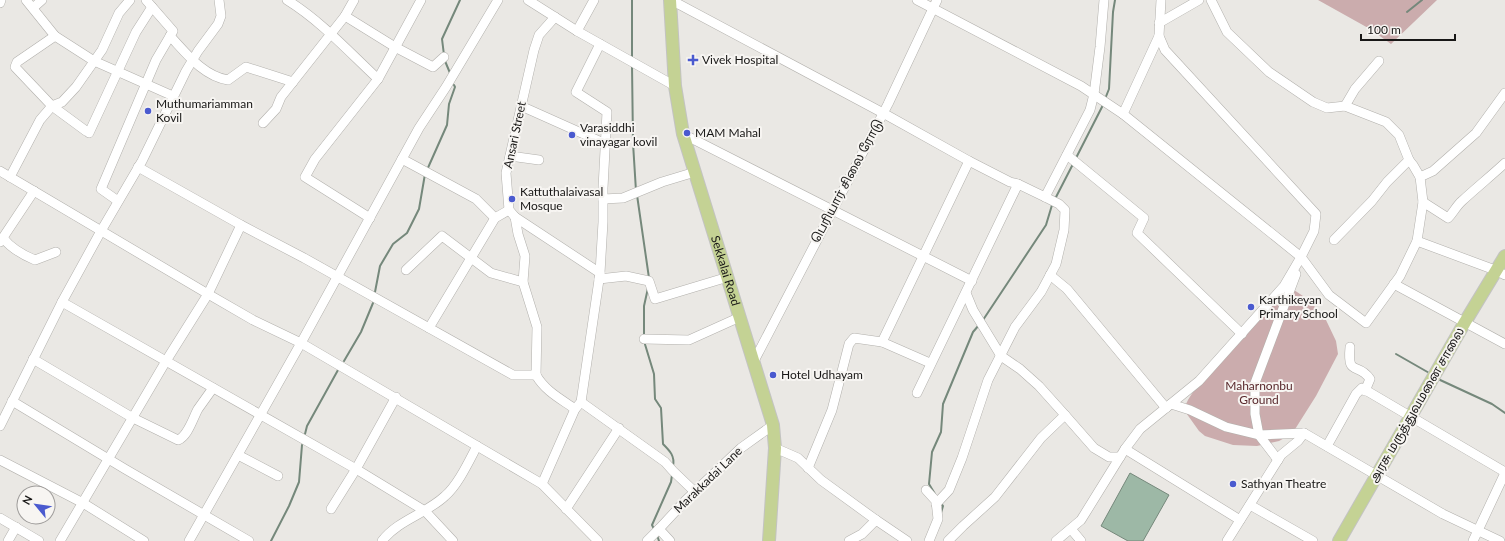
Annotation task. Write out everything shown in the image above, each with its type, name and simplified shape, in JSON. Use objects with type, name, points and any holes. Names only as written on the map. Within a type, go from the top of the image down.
[{"type":"main road","name":"Sekkalai Road","points":[[670,0],[675,86],[683,134],[773,425],[775,448],[769,541]]},
{"type":"main road","name":"அரசு மருத்துவமனை சாலை","points":[[1339,541],[1465,322],[1500,273],[1505,256]]},
{"type":"street","points":[[26,0],[54,36],[94,61],[173,96]]},
{"type":"street","points":[[33,8],[42,0]]},
{"type":"street","points":[[10,177],[40,120],[52,106],[62,102],[76,87],[102,50],[119,14],[130,0]]},
{"type":"street","points":[[118,200],[100,189],[156,60],[173,31],[146,0]]},
{"type":"street","points":[[0,426],[62,302],[118,200],[138,167],[192,60],[218,24],[221,16],[219,0]]},
{"type":"street","points":[[287,0],[301,9],[331,34],[378,79]]},
{"type":"street","points":[[263,123],[276,109],[281,97],[345,16],[354,0]]},
{"type":"street","points":[[370,218],[305,177],[315,159],[378,79],[421,0]]},
{"type":"street","points":[[189,541],[419,128],[446,87],[498,0]]},
{"type":"street","points":[[528,0],[577,31],[675,86]]},
{"type":"street","points":[[577,31],[594,0]]},
{"type":"street","points":[[670,0],[883,113],[969,161],[1010,182],[1018,184],[1046,197],[1059,204],[1065,210],[1064,230],[1056,264],[1041,292],[1015,327],[988,380],[962,458],[949,490],[936,504]]},
{"type":"street","points":[[917,0],[935,4],[1094,94],[1123,114],[1301,257],[1329,295],[1366,323],[1400,276],[1417,241],[1422,202],[1420,177],[1409,160],[1399,135],[1386,122],[1345,106],[1327,108],[1313,102],[1269,72],[1227,32],[1211,0]]},
{"type":"street","points":[[1046,197],[1090,110],[1094,94],[1100,47],[1104,0]]},
{"type":"street","points":[[1123,114],[1159,36],[1161,0]]},
{"type":"street","points":[[1160,23],[1199,0]]},
{"type":"street","name":"பெரியார் சிலை ரோடு","points":[[754,361],[883,113],[935,4]]},
{"type":"street","points":[[54,36],[17,62],[16,67],[52,106],[88,132],[136,32],[152,7]]},
{"type":"street","points":[[345,16],[395,47],[432,67],[444,57]]},
{"type":"street","name":"Ansari Street","points":[[536,375],[537,327],[523,282],[525,256],[512,214],[506,174],[539,35],[555,17]]},
{"type":"street","points":[[170,36],[192,60],[218,78],[228,80],[246,67],[293,82]]},
{"type":"street","points":[[1056,541],[1081,520],[1122,453],[1140,429],[1199,381],[1284,286],[1314,231],[1316,214],[1165,50],[1159,36]]},
{"type":"street","points":[[542,484],[575,409],[582,402],[600,276],[603,238],[603,199],[607,112],[576,92],[600,44]]},
{"type":"street","points":[[1345,106],[1355,89],[1379,61]]},
{"type":"street","points":[[1420,177],[1433,171],[1476,133],[1505,93]]},
{"type":"street","points":[[521,106],[606,144]]},
{"type":"street","points":[[683,134],[972,282]]},
{"type":"street","points":[[1067,154],[1144,218],[1137,233],[1242,334]]},
{"type":"street","points":[[510,156],[539,160]]},
{"type":"street","points":[[402,159],[476,199],[495,218]]},
{"type":"street","points":[[1334,240],[1409,160]]},
{"type":"street","points":[[882,342],[969,161]]},
{"type":"street","points":[[1422,202],[1448,218],[1456,210],[1460,203],[1505,163]]},
{"type":"street","points":[[138,167],[513,375],[536,375],[541,383],[552,394],[575,409]]},
{"type":"street","points":[[0,172],[253,320],[301,342],[542,484],[566,508],[593,540]]},
{"type":"street","points":[[603,199],[624,198],[662,182],[695,172]]},
{"type":"street","points":[[917,393],[929,369],[930,363],[934,359],[972,282],[1018,184]]},
{"type":"street","points":[[34,191],[2,240],[25,256],[35,260],[56,252]]},
{"type":"street","points":[[429,328],[495,218],[512,214],[600,276],[626,276],[649,281],[655,299],[728,277]]},
{"type":"street","points":[[60,541],[166,361],[208,294],[241,225]]},
{"type":"street","points":[[406,270],[442,236],[472,257],[491,273],[523,282]]},
{"type":"street","points":[[1417,241],[1500,273]]},
{"type":"street","points":[[1278,460],[1259,435],[1255,414],[1255,383],[1293,283],[1301,257]]},
{"type":"street","points":[[1050,275],[1067,289],[1168,406],[1190,410],[1226,428],[1259,435],[1304,433],[1377,474],[1443,514],[1500,541]]},
{"type":"street","points":[[1394,284],[1505,344]]},
{"type":"street","points":[[966,293],[973,310],[1001,356],[1020,369],[1039,386],[1094,448],[1109,456],[1122,453],[1240,520]]},
{"type":"street","points":[[62,302],[356,469],[425,510],[453,541]]},
{"type":"street","points":[[644,339],[689,340],[740,317]]},
{"type":"street","points":[[808,468],[832,410],[849,344],[854,338],[882,342],[930,363]]},
{"type":"street","points":[[1350,347],[1348,361],[1350,365],[1367,374],[1370,378],[1365,390]]},
{"type":"street","points":[[33,359],[133,418],[178,440],[180,440],[213,388]]},
{"type":"street","points":[[1327,446],[1356,394],[1362,388],[1505,472],[1473,541]]},
{"type":"street","points":[[331,508],[356,469],[396,397]]},
{"type":"street","points":[[12,401],[109,460],[249,541]]},
{"type":"street","points":[[582,402],[666,462],[673,471],[695,492]]},
{"type":"street","points":[[948,541],[994,497],[1041,438],[1065,415]]},
{"type":"street","name":"Marakkadai Lane","points":[[647,541],[741,448],[773,425]]},
{"type":"street","points":[[566,508],[619,428]]},
{"type":"street","points":[[1227,541],[1281,455],[1298,441],[1304,433]]},
{"type":"street","points":[[384,540],[401,524],[446,496],[464,471],[477,446]]},
{"type":"street","points":[[775,448],[798,458],[821,480],[907,541]]},
{"type":"street","points":[[238,455],[278,476]]},
{"type":"street","points":[[0,460],[83,503],[144,541]]},
{"type":"street","points":[[926,490],[936,501],[938,519],[929,541]]},
{"type":"street","points":[[1250,505],[1313,541]]},
{"type":"street","points":[[0,518],[39,541]]},
{"type":"street","points":[[849,541],[862,534],[876,520]]},
{"type":"street","points":[[8,541],[16,528]]},
{"type":"street","points":[[659,529],[670,541]]},
{"type":"street","points":[[1071,529],[1080,541]]},
{"type":"green space","points":[[1318,0],[1437,0],[1391,44],[1370,29]]},
{"type":"green space","name":"Maharnonbu Ground","points":[[1288,286],[1309,300],[1326,320],[1336,341],[1338,354],[1316,396],[1292,434],[1279,441],[1257,446],[1233,445],[1205,436],[1199,431],[1184,410],[1186,403],[1198,386],[1263,316]]},
{"type":"shaded area","points":[[1130,473],[1169,495],[1143,541],[1128,541],[1101,526]]},
{"type":"waterway","points":[[444,55],[442,39],[460,0]]},
{"type":"waterway","points":[[632,0],[632,59]]},
{"type":"waterway","points":[[1105,99],[1109,89],[1115,0]]},
{"type":"waterway","points":[[1407,12],[1422,0]]},
{"type":"waterway","points":[[445,61],[450,73]]},
{"type":"waterway","points":[[632,65],[633,143],[636,191]]},
{"type":"waterway","points":[[427,170],[447,125],[449,104],[455,87],[454,85]]},
{"type":"waterway","points":[[1076,158],[1103,105]]},
{"type":"waterway","points":[[1055,199],[1073,164]]},
{"type":"waterway","points":[[375,292],[380,266],[393,244],[407,233],[419,209],[425,174]]},
{"type":"waterway","points":[[637,195],[649,278]]},
{"type":"waterway","points":[[983,320],[1046,225],[1052,205]]},
{"type":"waterway","points":[[644,337],[644,306],[648,288]]},
{"type":"waterway","points":[[344,361],[361,332],[373,303]]},
{"type":"waterway","points":[[935,494],[929,484],[932,452],[941,432],[943,404],[973,332],[979,325]]},
{"type":"waterway","points":[[644,341],[654,374],[655,399],[661,408],[663,444],[671,454],[673,466]]},
{"type":"waterway","points":[[1396,354],[1431,374]]},
{"type":"waterway","points":[[305,434],[307,426],[338,370]]},
{"type":"waterway","points":[[1438,379],[1492,404],[1505,413]]},
{"type":"waterway","points":[[271,541],[289,506],[299,482],[302,445]]},
{"type":"waterway","points":[[654,529],[652,525],[671,482],[672,475]]},
{"type":"waterway","points":[[941,503],[943,506],[941,513]]},
{"type":"waterway","points":[[657,535],[659,541]]},
{"type":"place","name":"Vivek Hospital","points":[[693,60]]},
{"type":"place","name":"Muthumariamman Kovil","points":[[148,111]]},
{"type":"place","name":"MAM Mahal","points":[[687,133]]},
{"type":"place","name":"Varasiddhi vinayagar kovil","points":[[572,135]]},
{"type":"place","name":"Kattuthalaivasal Mosque","points":[[512,199]]},
{"type":"place","name":"Karthikeyan Primary School","points":[[1251,307]]},
{"type":"place","name":"Hotel Udhayam","points":[[773,375]]},
{"type":"place","name":"Sathyan Theatre","points":[[1233,484]]}]
